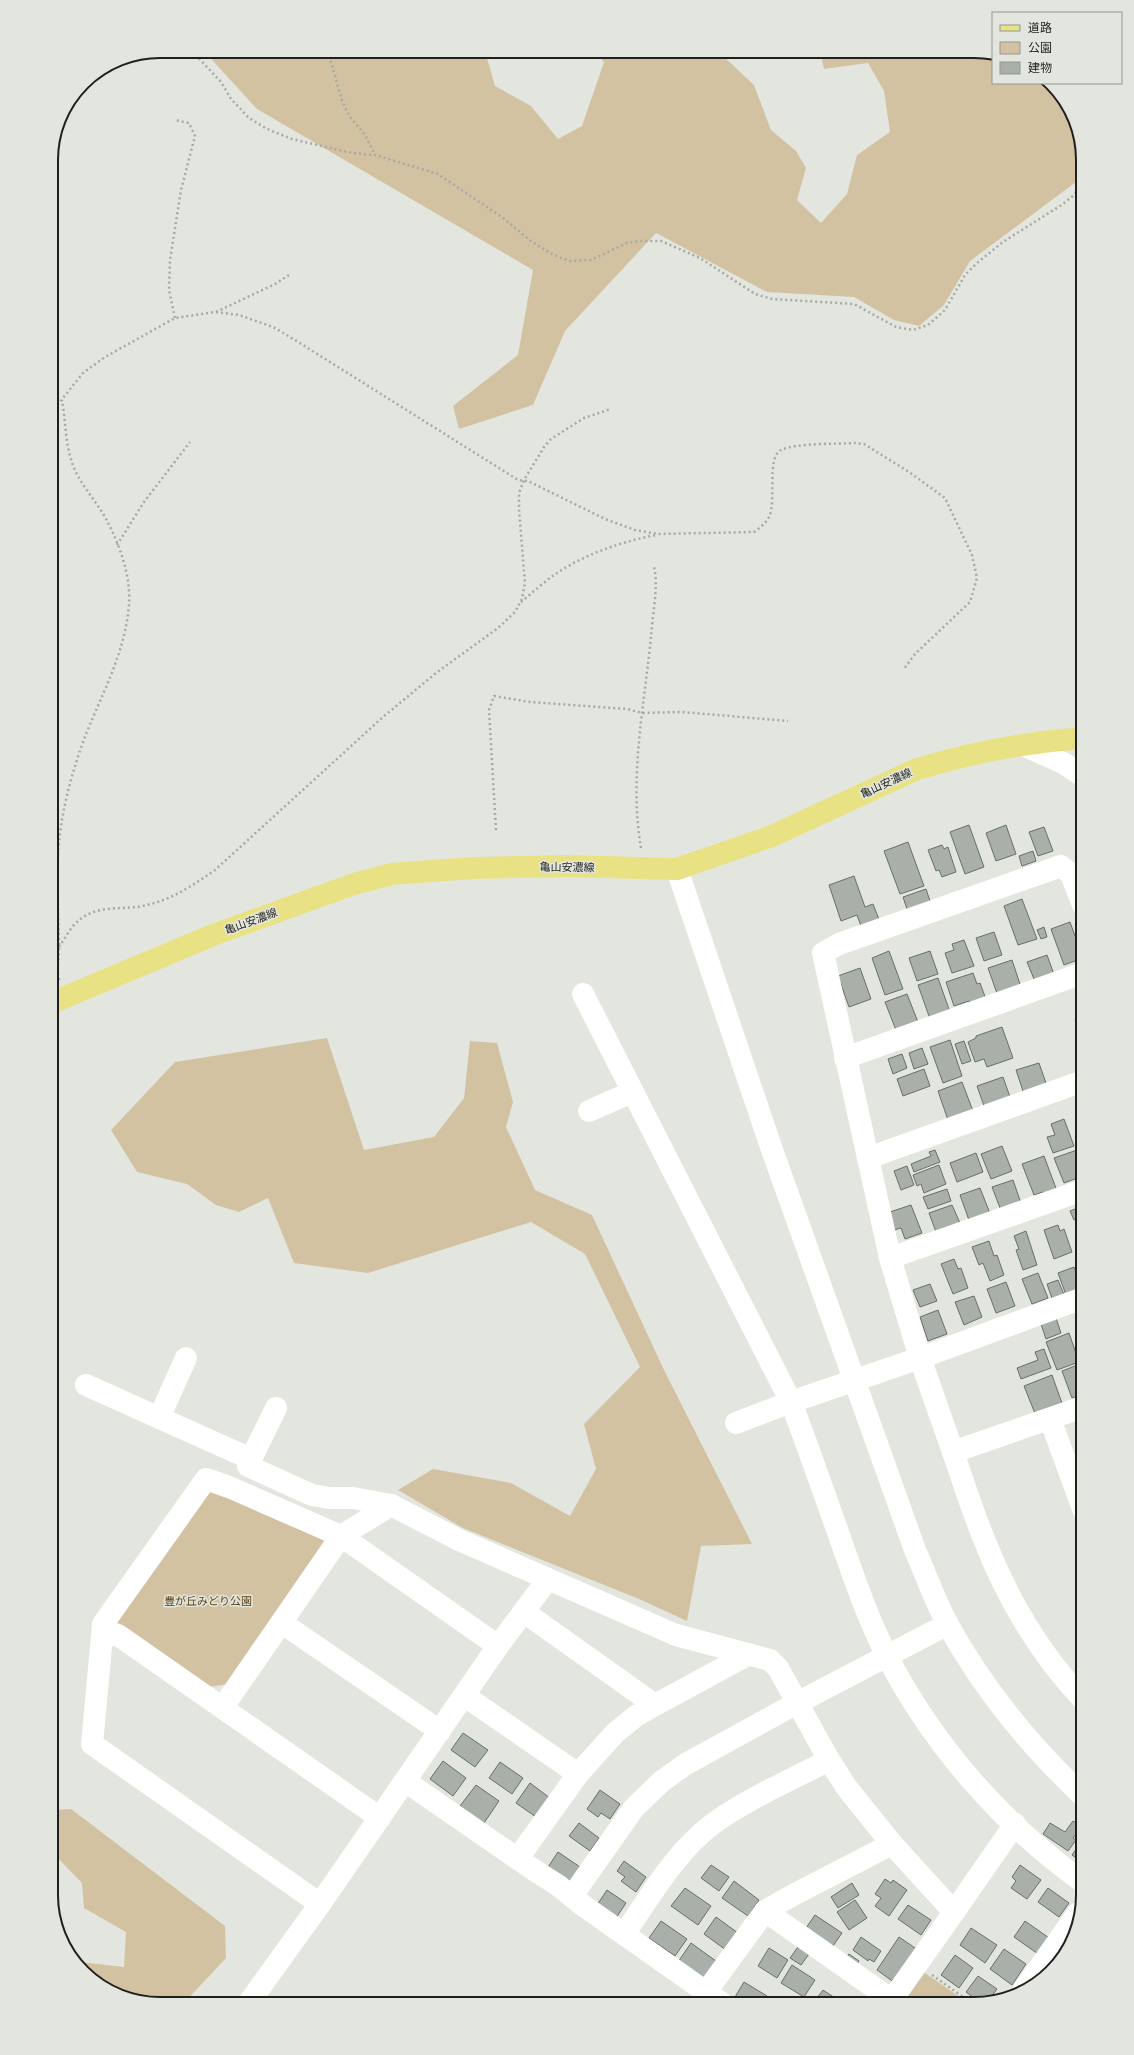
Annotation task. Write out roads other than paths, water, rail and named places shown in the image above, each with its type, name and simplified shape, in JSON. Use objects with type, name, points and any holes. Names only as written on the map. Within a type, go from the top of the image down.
[{"type":"main road","name":"亀山安濃線","points":[[58,1000],[220,932],[354,884],[392,874],[472,868],[565,866],[676,869],[772,836],[917,769],[939,762],[1023,745],[1076,739]]},
{"type":"street","points":[[1023,745],[1062,763],[1076,772]]},
{"type":"street","points":[[1076,885],[1072,874],[1060,866],[839,944],[823,953],[890,1258],[920,1358],[983,1538],[999,1574],[1032,1633],[1068,1683],[1076,1692]]},
{"type":"street","points":[[676,869],[771,1147],[915,1550],[948,1624],[984,1685],[1036,1750],[1076,1789]]},
{"type":"street","points":[[845,1058],[1076,976]]},
{"type":"street","points":[[583,994],[791,1402],[855,1581],[887,1656],[917,1707],[944,1746],[974,1784],[1039,1848],[1076,1877]]},
{"type":"street","points":[[868,1158],[1076,1084]]},
{"type":"street","points":[[589,1111],[632,1092]]},
{"type":"street","points":[[890,1258],[1076,1192]]},
{"type":"street","points":[[736,1423],[1076,1301]]},
{"type":"street","points":[[159,1418],[186,1358]]},
{"type":"street","points":[[86,1385],[251,1459]]},
{"type":"street","points":[[276,1408],[248,1466],[312,1495],[329,1498],[353,1498],[391,1505],[459,1540],[676,1635],[770,1660],[778,1668],[829,1760],[847,1788],[892,1844],[954,1912]]},
{"type":"street","points":[[954,1452],[1076,1410]]},
{"type":"street","points":[[1050,1419],[1076,1490]]},
{"type":"street","points":[[320,1904],[92,1744],[103,1624],[206,1479],[229,1487],[341,1536],[498,1646]]},
{"type":"street","points":[[223,1707],[341,1536],[391,1505]]},
{"type":"street","points":[[253,1997],[320,1904],[465,1696],[498,1646],[548,1579]]},
{"type":"street","points":[[524,1612],[655,1705]]},
{"type":"street","points":[[282,1623],[440,1731]]},
{"type":"street","points":[[572,1896],[634,1808],[662,1781],[686,1764],[797,1703],[948,1624]]},
{"type":"street","points":[[102,1636],[118,1635],[380,1818]]},
{"type":"street","points":[[518,1858],[578,1774],[615,1733],[636,1716],[750,1654]]},
{"type":"street","points":[[465,1696],[578,1774]]},
{"type":"street","points":[[625,1933],[682,1852],[713,1823],[734,1810],[829,1760]]},
{"type":"street","points":[[405,1781],[518,1858],[581,1904],[625,1933],[642,1948],[714,1997]]},
{"type":"street","points":[[895,1997],[1015,1824]]},
{"type":"street","points":[[716,1997],[765,1911],[892,1844]]},
{"type":"street","points":[[765,1911],[884,1997]]},
{"type":"street","points":[[1031,1979],[1073,1920]]},
{"type":"park label","name":"豊が丘みどり公園","points":[[208,1601]]}]
